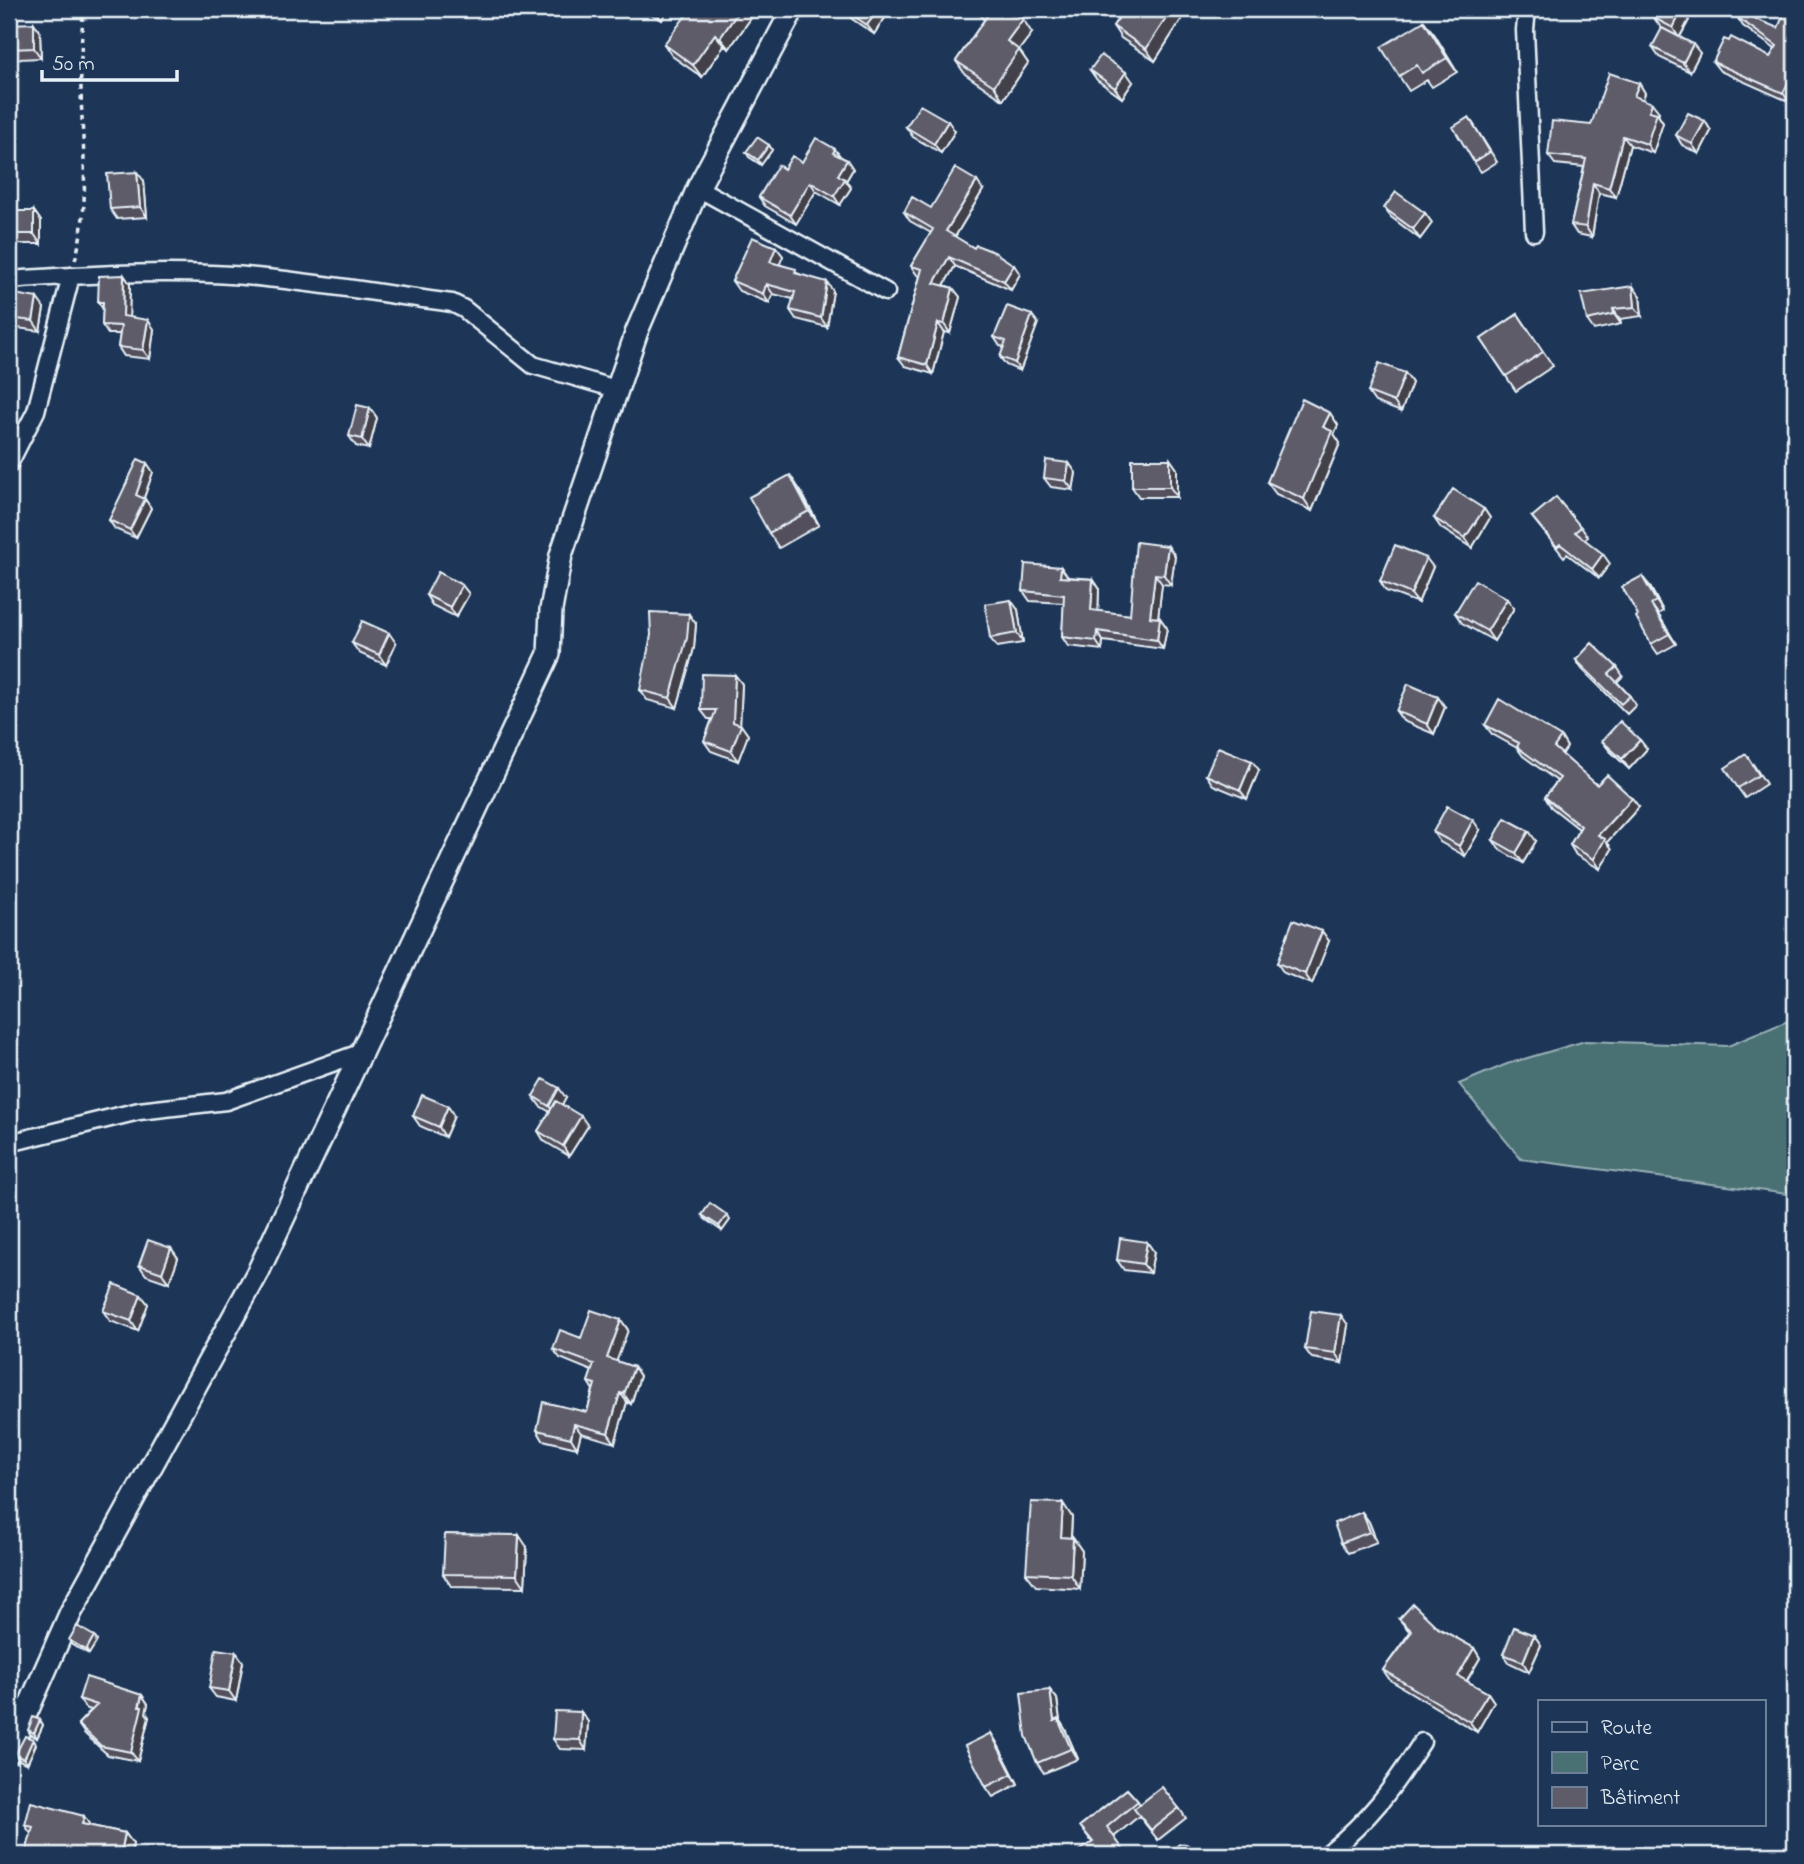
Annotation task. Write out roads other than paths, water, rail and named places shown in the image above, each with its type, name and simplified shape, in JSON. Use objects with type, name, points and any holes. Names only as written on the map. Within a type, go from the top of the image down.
[{"type":"main road","points":[[9,1752],[71,1612],[258,1272],[549,654],[551,610],[561,555],[616,388],[666,257],[698,188],[793,9]]},
{"type":"street","points":[[1527,9],[1525,30],[1534,232]]},
{"type":"street","points":[[698,188],[886,292]]},
{"type":"street","points":[[9,280],[71,276],[210,274],[265,278],[452,303],[464,309],[533,365],[616,388]]},
{"type":"street","points":[[9,464],[36,411],[71,276]]},
{"type":"street","points":[[9,1143],[139,1111],[226,1101],[360,1054]]},
{"type":"street","points":[[1326,1855],[1366,1821],[1386,1798],[1422,1742]]}]
